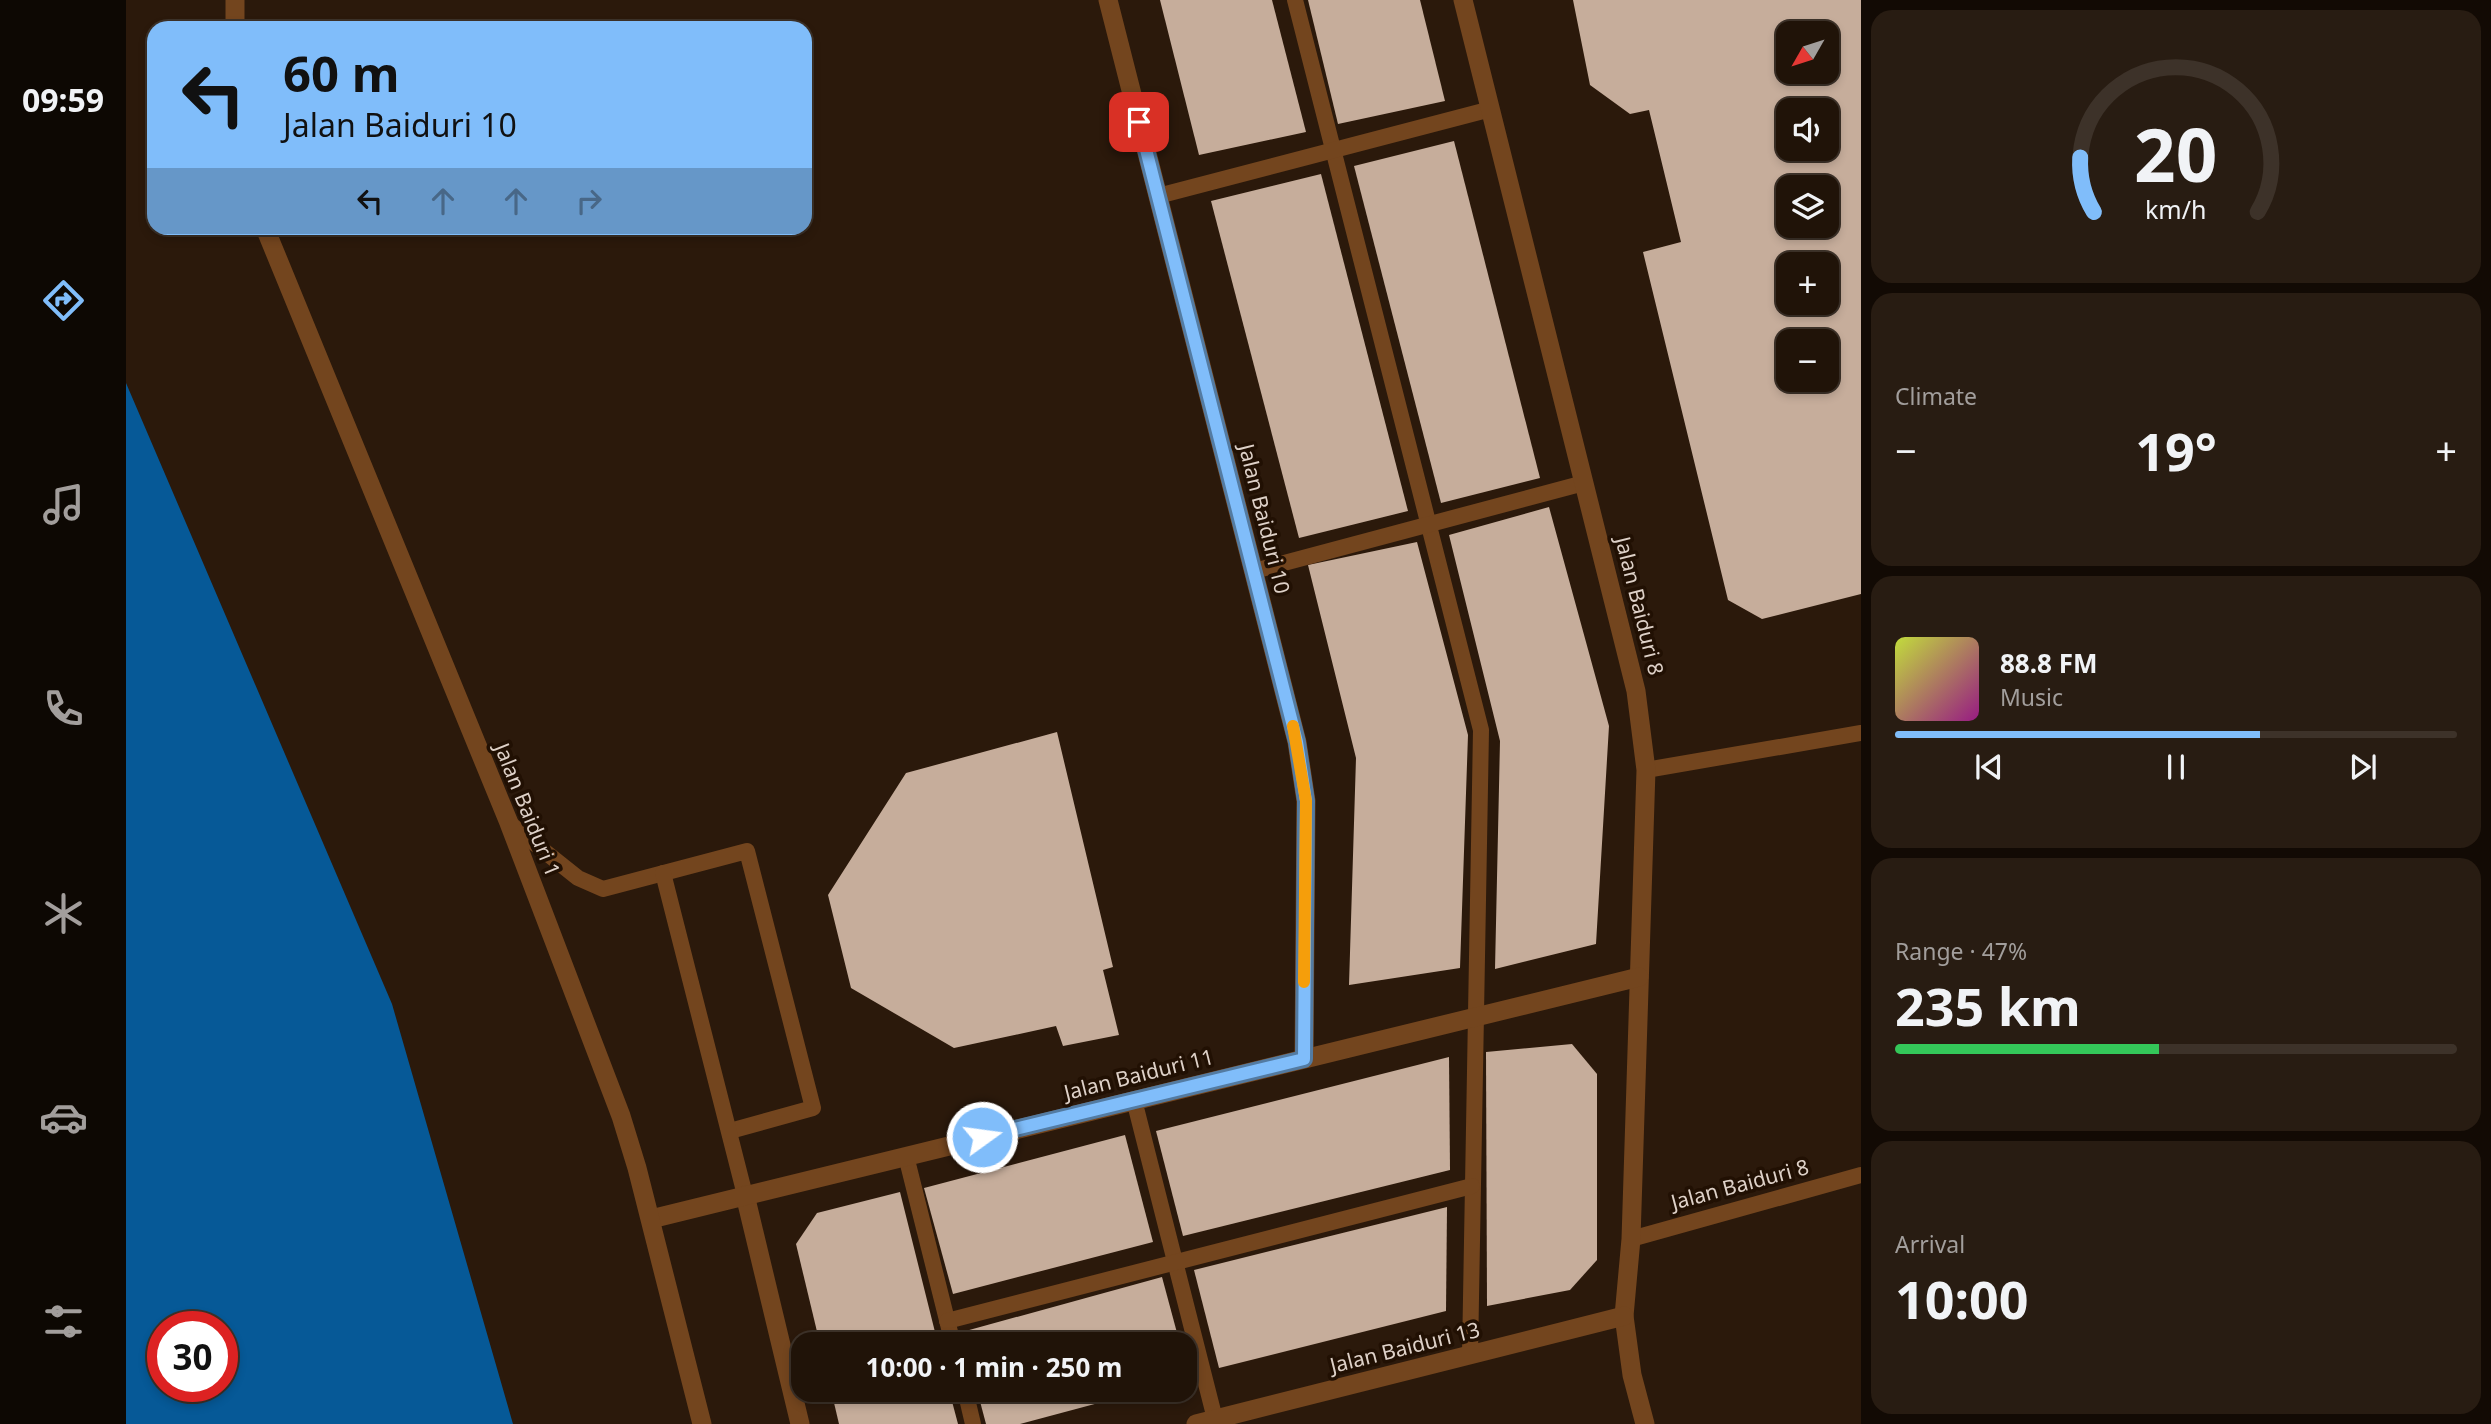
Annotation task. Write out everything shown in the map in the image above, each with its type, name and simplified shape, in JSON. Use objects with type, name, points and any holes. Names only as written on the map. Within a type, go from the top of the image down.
[{"type":"street","points":[[235,0],[235,21]]},
{"type":"street","name":"Jalan Baiduri 10","points":[[1108,0],[1297,742],[1306,801],[1304,1059]]},
{"type":"street","name":"Jalan Baiduri 8","points":[[1463,0],[1636,691],[1646,770],[1630,1239],[1624,1316],[1632,1375],[1645,1424]]},
{"type":"street","name":"Jalan Baiduri 1","points":[[268,235],[509,823],[621,1116],[702,1424]]},
{"type":"street","name":"Jalan Baiduri 11","points":[[650,1219],[1639,977]]},
{"type":"street","points":[[745,1195],[800,1424]]},
{"type":"street","name":"Jalan Baiduri 13","points":[[1205,1422],[1624,1316]]},
{"type":"lane","points":[[1295,0],[1482,730],[1470,1355]]},
{"type":"lane","points":[[1158,195],[1491,109]]},
{"type":"lane","points":[[1254,571],[1584,483]]},
{"type":"lane","points":[[1646,770],[1861,733]]},
{"type":"lane","points":[[509,823],[578,878],[603,889],[747,851],[813,1108],[730,1131]]},
{"type":"lane","points":[[663,873],[745,1195]]},
{"type":"lane","points":[[1134,1100],[1175,1262],[1205,1422]]},
{"type":"lane","points":[[906,1156],[950,1332]]},
{"type":"lane","name":"Jalan Baiduri 8","points":[[1630,1239],[1861,1175]]},
{"type":"lane","points":[[947,1321],[1472,1186]]},
{"type":"lane","points":[[968,1402],[973,1424]]},
{"type":"water","points":[[126,383],[392,1004],[513,1424],[126,1424]]},
{"type":"building","points":[[1160,0],[1272,0],[1306,132],[1199,155]]},
{"type":"building","points":[[1308,0],[1420,0],[1445,101],[1338,124]]},
{"type":"building","points":[[1573,0],[1861,0],[1861,594],[1762,619],[1728,600],[1643,252],[1681,242],[1649,110],[1630,114],[1590,85]]},
{"type":"building","points":[[1454,141],[1540,478],[1441,503],[1354,166]]},
{"type":"building","points":[[1321,174],[1408,511],[1299,538],[1211,201]]},
{"type":"building","points":[[1549,507],[1609,726],[1596,944],[1495,969],[1500,741],[1449,535]]},
{"type":"building","points":[[1417,542],[1468,735],[1460,968],[1349,985],[1356,758],[1308,565]]},
{"type":"building","points":[[1057,732],[1113,967],[1103,970],[1119,1035],[1063,1046],[1056,1026],[954,1048],[851,988],[828,895],[906,773]]},
{"type":"building","points":[[1572,1044],[1597,1074],[1597,1260],[1570,1290],[1487,1306],[1486,1052]]},
{"type":"building","points":[[1449,1057],[1450,1170],[1183,1236],[1156,1131]]},
{"type":"building","points":[[1125,1135],[1153,1242],[953,1294],[924,1188]]},
{"type":"building","points":[[900,1192],[935,1332],[817,1332],[796,1244],[817,1213]]},
{"type":"building","points":[[1447,1207],[1446,1311],[1219,1368],[1194,1270]]},
{"type":"building","points":[[1162,1277],[1177,1332],[962,1332]]},
{"type":"building","points":[[834,1402],[952,1402],[958,1424],[839,1424]]},
{"type":"building","points":[[980,1402],[1102,1402],[1020,1424],[986,1424]]},
{"type":"slow traffic","points":[[1293,726],[1306,801],[1304,982]]},
{"type":"route","points":[[982,1137],[1304,1059],[1306,801],[1297,742],[1139,122]]}]
